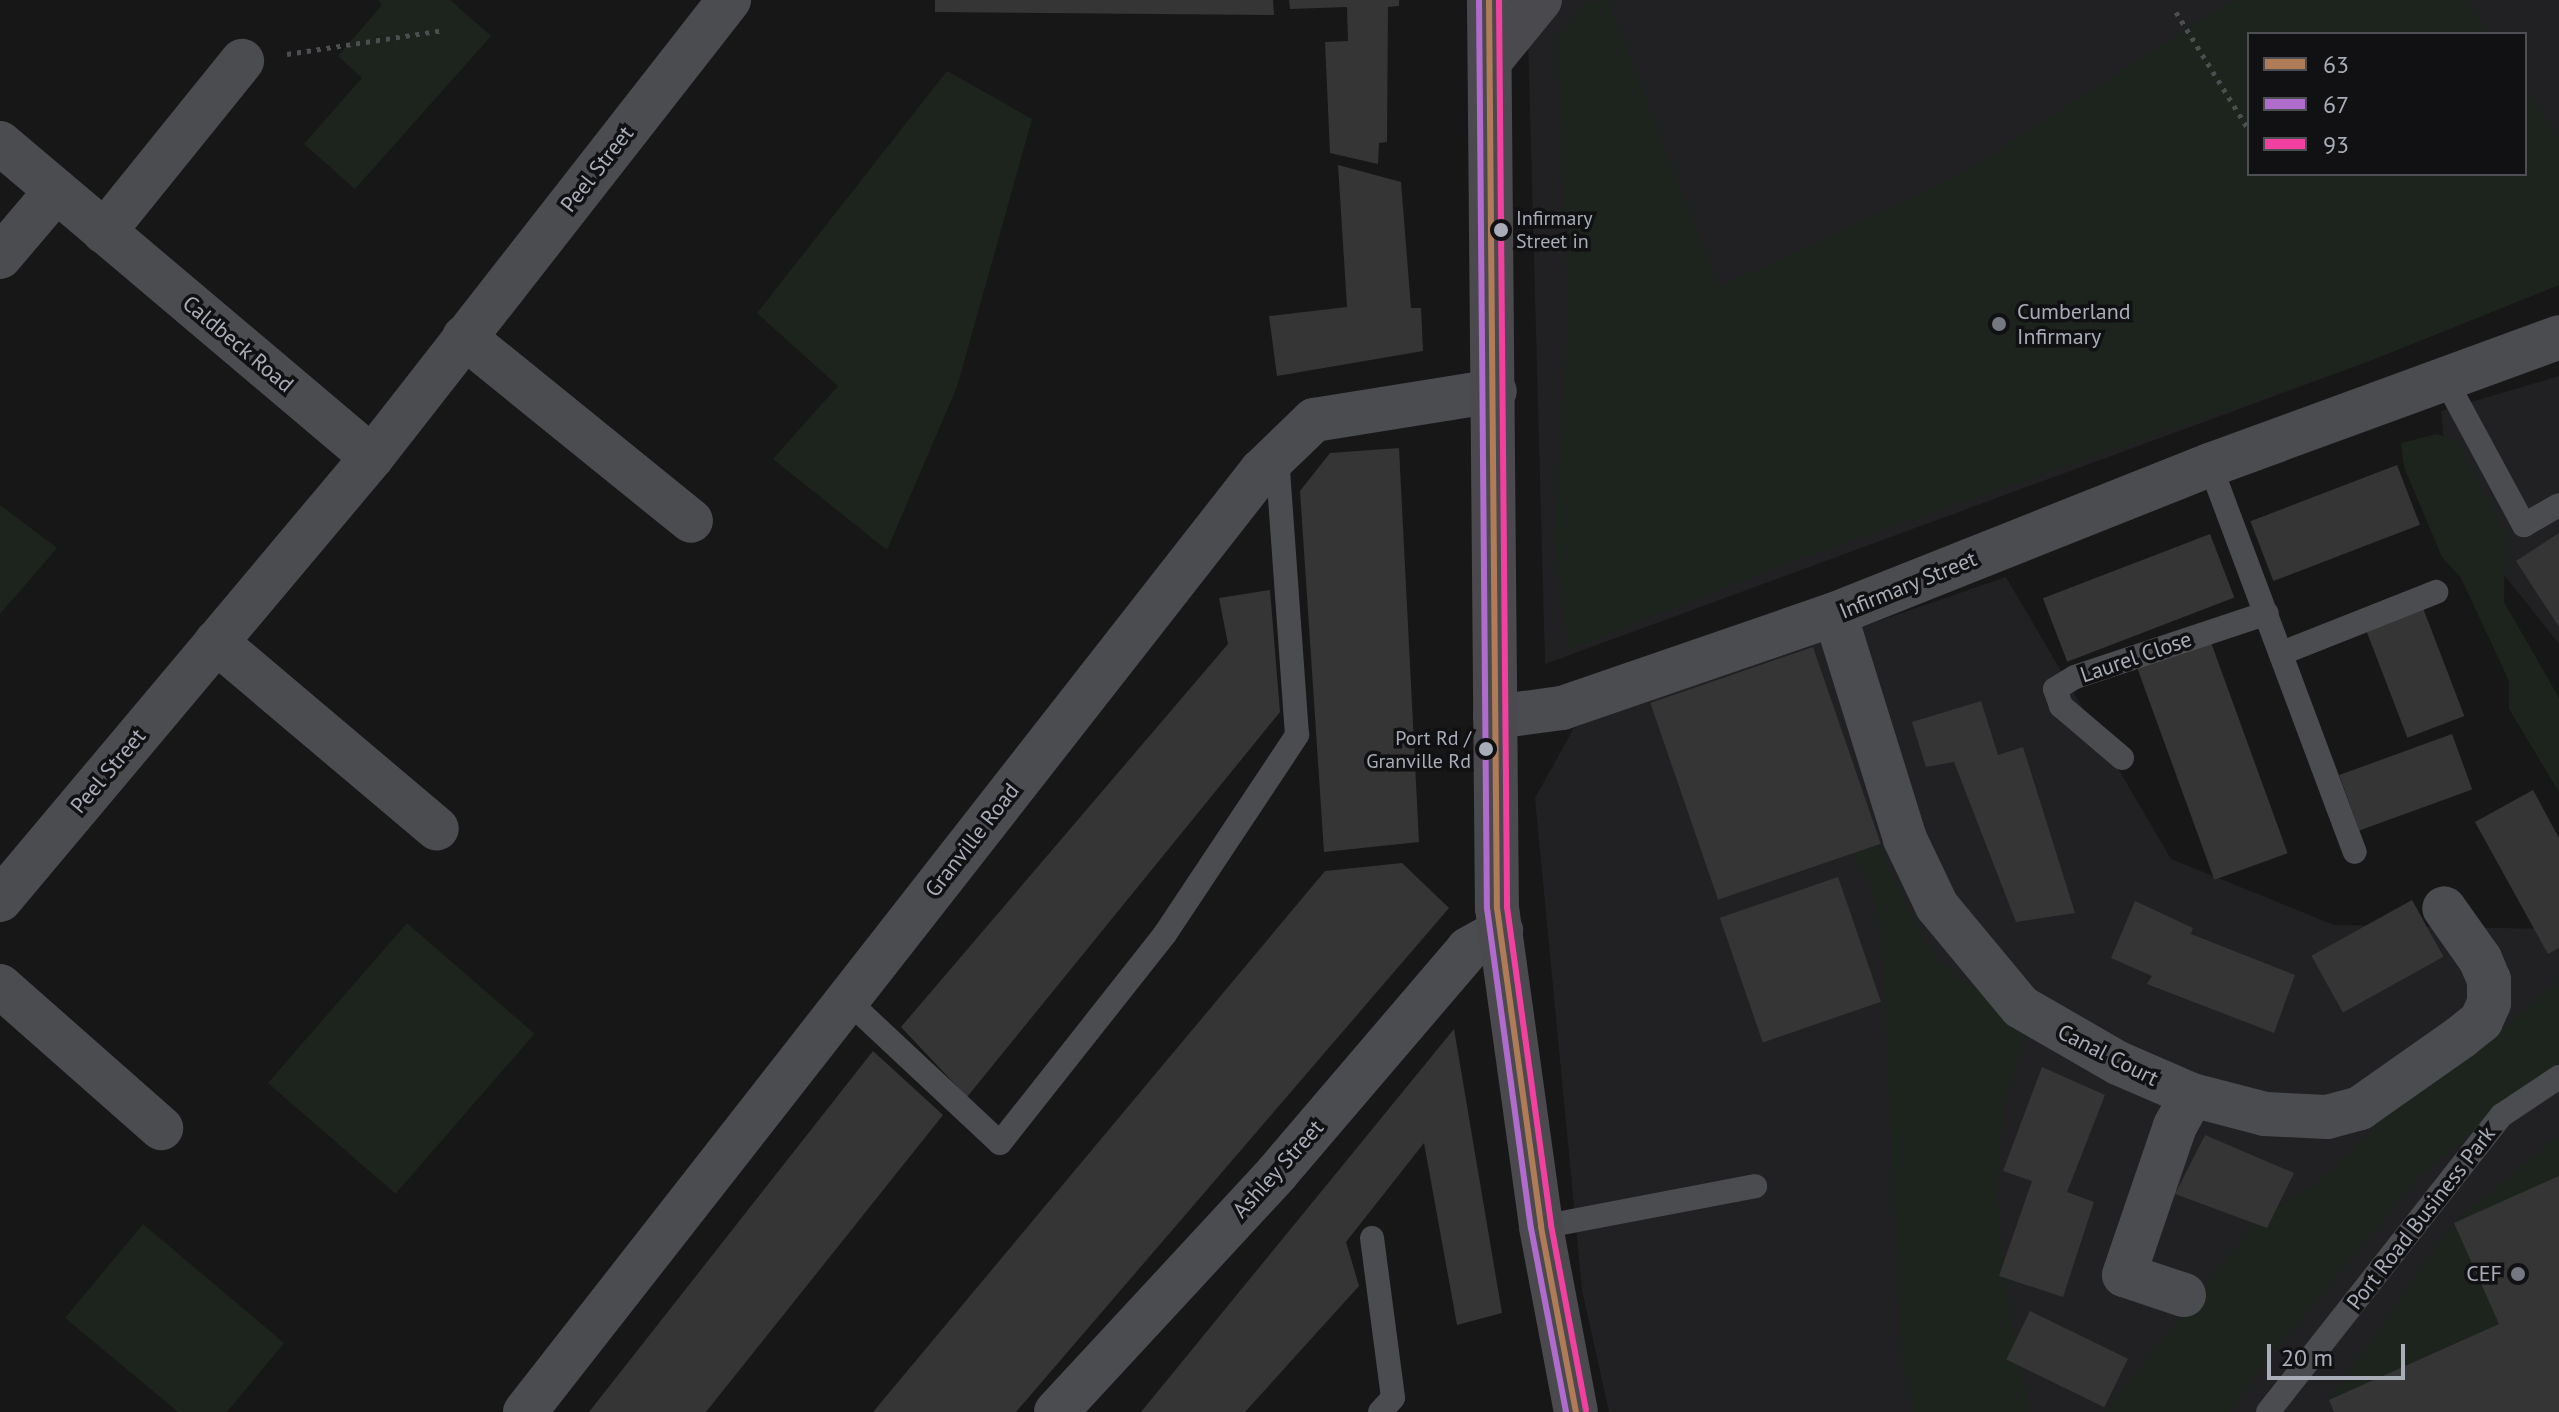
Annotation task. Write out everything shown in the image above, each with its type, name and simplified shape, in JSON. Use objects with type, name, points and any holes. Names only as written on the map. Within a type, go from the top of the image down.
[{"type":"main road","points":[[1489,0],[1495,391],[1495,717],[1501,931],[1541,1227],[1576,1412]]},
{"type":"main road","points":[[1490,61],[1540,0]]},
{"type":"street","name":"Peel Street","points":[[0,900],[372,457],[729,0]]},
{"type":"street","points":[[104,232],[242,61]]},
{"type":"street","name":"Caldbeck Road","points":[[0,143],[372,457]]},
{"type":"street","points":[[0,257],[56,191]]},
{"type":"street","points":[[464,337],[691,521]]},
{"type":"street","name":"Infirmary Street","points":[[1495,717],[1562,708],[1835,614],[2210,465],[2559,337]]},
{"type":"street","name":"Granville Road","points":[[525,1412],[1277,456],[1314,420],[1495,391]]},
{"type":"street","name":"Canal Court","points":[[1835,614],[1905,839],[1946,917],[2021,1007],[2073,1040],[2192,1095],[2265,1114],[2327,1117],[2360,1108],[2389,1091],[2481,1021],[2489,1003],[2489,980],[2480,959],[2444,908]]},
{"type":"street","points":[[216,642],[437,829]]},
{"type":"street","name":"Ashley Street","points":[[1056,1412],[1277,1173],[1468,949],[1501,931]]},
{"type":"street","points":[[0,986],[161,1128]]},
{"type":"street","points":[[2184,1295],[2124,1275],[2175,1126],[2192,1095]]},
{"type":"lane","points":[[2446,381],[2524,525],[2559,505]]},
{"type":"lane","points":[[847,1000],[1000,1143],[1165,934],[1297,735],[1277,456]]},
{"type":"lane","points":[[2210,465],[2282,653],[2334,806],[2355,852]]},
{"type":"lane","points":[[2282,653],[2436,592]]},
{"type":"lane","name":"Laurel Close","points":[[2122,758],[2061,706],[2055,689],[2075,677],[2267,613]]},
{"type":"lane","name":"Port Road Business Park","points":[[2268,1412],[2502,1115],[2559,1077]]},
{"type":"lane","points":[[1541,1227],[1755,1186]]},
{"type":"lane","points":[[1372,1238],[1393,1398],[1380,1412]]},
{"type":"path","points":[[2176,12],[2247,127]]},
{"type":"path","points":[[242,61],[443,30]]},
{"type":"shaded area","points":[[378,0],[450,0],[491,36],[355,189],[304,144],[362,78],[338,56],[382,5]]},
{"type":"shaded area","name":"Cumberland Infirmary","points":[[1527,0],[2559,0],[2559,285],[2367,362],[1545,664]]},
{"type":"shaded area","name":"Cumberland Infirmary","points":[[1607,0],[1719,287],[1954,178],[2231,0],[2467,0],[2488,32],[2247,32],[2247,176],[2527,176],[2527,91],[2559,140],[2559,285],[2367,362],[1785,564],[1568,650],[1554,538],[1568,314],[1557,39],[1587,1]]},
{"type":"shaded area","points":[[947,71],[1032,119],[957,387],[887,550],[773,459],[838,386],[757,313]]},
{"type":"shaded area","points":[[2559,376],[2559,644],[2451,508],[2441,411]]},
{"type":"shaded area","points":[[2437,434],[2456,440],[2505,534],[2504,602],[2559,698],[2559,792],[2509,709],[2509,681],[2461,578],[2442,557],[2404,467],[2401,443]]},
{"type":"shaded area","points":[[0,505],[57,548],[0,614]]},
{"type":"shaded area","points":[[2006,577],[2171,859],[2334,925],[2559,929],[2559,1412],[1609,1412],[1582,1290],[1535,798],[1575,726]]},
{"type":"shaded area","points":[[1870,828],[1928,950],[1960,980],[2024,1014],[2030,1022],[2005,1099],[1996,1193],[2010,1314],[2030,1412],[1912,1412],[1909,1379],[1902,1371],[1881,926],[1868,879],[1850,853]]},
{"type":"shaded area","points":[[407,923],[535,1034],[395,1194],[268,1083]]},
{"type":"shaded area","points":[[2559,978],[2559,1063],[2418,1177],[2261,1367],[2231,1412],[2105,1412],[2258,1220],[2323,1178],[2444,1061],[2504,1030]]},
{"type":"shaded area","points":[[2559,1134],[2559,1176],[2454,1224],[2499,1324],[2329,1400],[2454,1223]]},
{"type":"shaded area","points":[[143,1224],[284,1343],[227,1412],[178,1412],[65,1318]]},
{"type":"building","points":[[935,0],[1273,0],[1274,15],[935,12]]},
{"type":"building","points":[[1289,0],[1399,0],[1399,6],[1388,7],[1387,142],[1379,143],[1378,164],[1330,153],[1325,42],[1348,41],[1347,7],[1290,9]]},
{"type":"building","points":[[1338,165],[1401,182],[1411,308],[1421,308],[1423,351],[1277,376],[1269,316],[1347,307]]},
{"type":"building","points":[[1399,448],[1419,842],[1324,852],[1300,491],[1330,453]]},
{"type":"building","points":[[2397,465],[2420,525],[2273,581],[2250,521]]},
{"type":"building","points":[[2559,533],[2559,627],[2516,561]]},
{"type":"building","points":[[2210,534],[2234,597],[2067,662],[2043,598]]},
{"type":"building","points":[[1270,590],[1280,712],[967,1097],[901,1027],[1228,644],[1219,598]]},
{"type":"building","points":[[2421,603],[2464,716],[2407,738],[2364,625]]},
{"type":"building","points":[[2209,637],[2288,853],[2214,880],[2136,664]]},
{"type":"building","points":[[1813,647],[1881,844],[1718,900],[1650,703]]},
{"type":"building","points":[[1981,701],[1998,755],[2023,747],[2075,913],[2016,922],[1954,762],[1926,767],[1912,722]]},
{"type":"building","points":[[2452,734],[2472,789],[2359,830],[2339,775]]},
{"type":"building","points":[[2533,790],[2559,838],[2559,948],[2548,954],[2475,822]]},
{"type":"building","points":[[1402,863],[1449,908],[1016,1412],[873,1412],[1325,871]]},
{"type":"building","points":[[1838,877],[1881,1002],[1763,1043],[1720,918]]},
{"type":"building","points":[[2412,900],[2444,957],[2343,1013],[2311,956]]},
{"type":"building","points":[[2135,901],[2193,928],[2191,934],[2295,975],[2274,1033],[2147,984],[2152,976],[2111,958]]},
{"type":"building","points":[[1454,1029],[1502,1313],[1457,1325],[1424,1143],[1346,1242],[1359,1286],[1245,1412],[1141,1412]]},
{"type":"building","points":[[873,1051],[943,1115],[706,1412],[589,1412]]},
{"type":"building","points":[[2042,1067],[2105,1095],[2067,1192],[2094,1202],[2063,1297],[1999,1276],[2032,1181],[2003,1171]]},
{"type":"building","points":[[2205,1135],[2294,1173],[2267,1228],[2175,1194]]},
{"type":"building","name":"CEF","points":[[2559,1176],[2559,1412],[2334,1412],[2329,1400],[2499,1324],[2454,1223]]},
{"type":"building","points":[[2030,1311],[2128,1359],[2104,1407],[2006,1360]]},
{"type":"transit line","name":"67","points":[[1479,0],[1487,908],[1531,1228],[1566,1412]]},
{"type":"transit line","name":"63","points":[[1489,0],[1497,908],[1541,1227],[1576,1412]]},
{"type":"transit line","name":"93","points":[[1499,0],[1507,907],[1551,1225],[1586,1410]]},
{"type":"place","name":"Infirmary Street in","points":[[1501,230]]},
{"type":"place","name":"Cumberland Infirmary","points":[[1999,324]]},
{"type":"place","name":"Port Rd / Granville Rd","points":[[1486,749]]},
{"type":"place","name":"CEF","points":[[2518,1274]]}]
